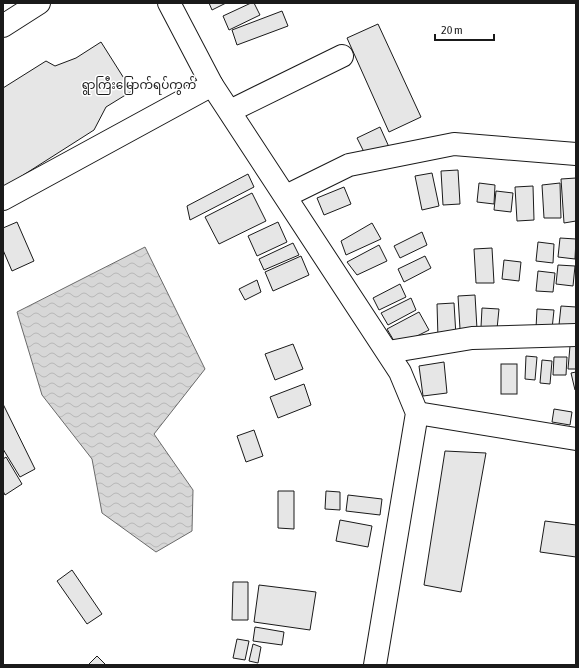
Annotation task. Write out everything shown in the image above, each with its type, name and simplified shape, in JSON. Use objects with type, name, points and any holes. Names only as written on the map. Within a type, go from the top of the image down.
[{"type":"street","points":[[3,26],[39,3]]},
{"type":"street","points":[[169,3],[212,84],[388,352],[400,372],[417,413],[376,665]]},
{"type":"street","points":[[230,110],[342,56]]},
{"type":"street","points":[[3,199],[212,84]]},
{"type":"street","points":[[286,196],[349,165],[454,144],[576,154]]},
{"type":"street","points":[[388,352],[472,338],[576,335]]},
{"type":"street","points":[[417,413],[576,438]]},
{"type":"water","points":[[145,247],[205,369],[154,434],[193,490],[192,531],[156,552],[102,513],[92,459],[42,395],[17,312]]},
{"type":"building","points":[[209,3],[226,3],[212,10]]},
{"type":"building","points":[[254,3],[260,15],[229,30],[223,16]]},
{"type":"building","points":[[282,11],[288,26],[237,45],[232,30]]},
{"type":"building","points":[[378,24],[421,117],[389,132],[347,38]]},
{"type":"building","points":[[101,42],[132,91],[106,107],[94,130],[3,188],[3,88],[46,61],[55,66],[76,58]]},
{"type":"building","points":[[380,127],[389,147],[367,158],[357,138]]},
{"type":"building","points":[[458,170],[460,204],[443,205],[441,171]]},
{"type":"building","points":[[432,173],[439,206],[422,210],[415,176]]},
{"type":"building","points":[[248,174],[254,187],[190,220],[187,206]]},
{"type":"building","points":[[576,178],[576,221],[564,223],[561,179]]},
{"type":"building","points":[[479,183],[495,185],[494,204],[477,202]]},
{"type":"building","points":[[560,183],[561,218],[544,218],[542,185]]},
{"type":"building","points":[[533,186],[534,220],[517,221],[515,187]]},
{"type":"building","points":[[344,187],[351,204],[324,215],[317,198]]},
{"type":"building","points":[[496,191],[513,193],[511,212],[494,210]]},
{"type":"building","points":[[252,193],[266,221],[219,244],[205,217]]},
{"type":"building","points":[[17,222],[34,261],[12,271],[3,250],[3,228]]},
{"type":"building","points":[[278,222],[287,242],[257,256],[248,236]]},
{"type":"building","points":[[372,223],[381,239],[346,255],[341,241]]},
{"type":"building","points":[[422,232],[427,245],[400,258],[394,246]]},
{"type":"building","points":[[560,238],[576,239],[575,259],[558,257]]},
{"type":"building","points":[[538,242],[554,244],[553,263],[536,261]]},
{"type":"building","points":[[293,243],[299,255],[264,270],[259,259]]},
{"type":"building","points":[[379,245],[387,261],[357,275],[347,262]]},
{"type":"building","points":[[492,248],[494,283],[476,283],[474,249]]},
{"type":"building","points":[[301,256],[309,275],[273,291],[265,272]]},
{"type":"building","points":[[425,256],[431,268],[404,282],[398,269]]},
{"type":"building","points":[[504,260],[521,262],[519,281],[502,279]]},
{"type":"building","points":[[558,265],[575,266],[573,286],[556,284]]},
{"type":"building","points":[[538,271],[555,273],[553,292],[536,291]]},
{"type":"building","points":[[257,280],[261,292],[245,300],[239,289]]},
{"type":"building","points":[[400,284],[406,297],[379,310],[373,298]]},
{"type":"building","points":[[475,295],[477,329],[460,329],[458,296]]},
{"type":"building","points":[[411,298],[416,310],[388,325],[381,313]]},
{"type":"building","points":[[454,303],[456,336],[438,338],[437,304]]},
{"type":"building","points":[[561,306],[576,307],[576,327],[559,325]]},
{"type":"building","points":[[482,308],[499,309],[497,329],[481,327]]},
{"type":"building","points":[[537,309],[554,310],[552,329],[536,328]]},
{"type":"building","points":[[419,312],[429,330],[397,346],[387,329]]},
{"type":"building","points":[[293,344],[303,369],[275,380],[265,354]]},
{"type":"building","points":[[570,346],[576,346],[576,369],[568,369]]},
{"type":"building","points":[[526,356],[537,357],[535,380],[525,379]]},
{"type":"building","points":[[554,357],[567,357],[566,375],[553,375]]},
{"type":"building","points":[[542,360],[552,361],[550,384],[540,383]]},
{"type":"building","points":[[444,362],[447,393],[423,396],[419,366]]},
{"type":"building","points":[[501,364],[517,364],[517,394],[501,394]]},
{"type":"building","points":[[576,372],[576,390],[575,390],[571,373]]},
{"type":"building","points":[[304,384],[311,405],[278,418],[270,397]]},
{"type":"building","points":[[3,404],[35,469],[20,477],[3,449]]},
{"type":"building","points":[[554,409],[572,412],[570,425],[552,422]]},
{"type":"building","points":[[254,430],[263,456],[246,462],[237,436]]},
{"type":"building","points":[[445,451],[486,453],[461,592],[424,585]]},
{"type":"building","points":[[6,457],[22,484],[5,495],[3,491],[3,459]]},
{"type":"building","points":[[278,491],[294,491],[294,529],[278,528]]},
{"type":"building","points":[[326,491],[340,492],[340,510],[325,509]]},
{"type":"building","points":[[348,495],[382,499],[380,515],[346,511]]},
{"type":"building","points":[[340,520],[372,526],[368,547],[336,541]]},
{"type":"building","points":[[545,521],[576,525],[576,557],[540,552]]},
{"type":"building","points":[[72,570],[102,614],[87,624],[57,581]]},
{"type":"building","points":[[233,582],[248,582],[248,620],[232,620]]},
{"type":"building","points":[[259,585],[316,592],[310,630],[254,622]]},
{"type":"building","points":[[255,627],[284,632],[282,645],[253,641]]},
{"type":"building","points":[[237,639],[249,641],[245,660],[233,658]]},
{"type":"building","points":[[253,644],[261,647],[258,663],[249,661]]},
{"type":"building","points":[[97,656],[106,665],[88,665]]},
{"type":"district","name":"ရွာကြီးမြောက်ရပ်ကွက်","points":[[139,85]]}]
